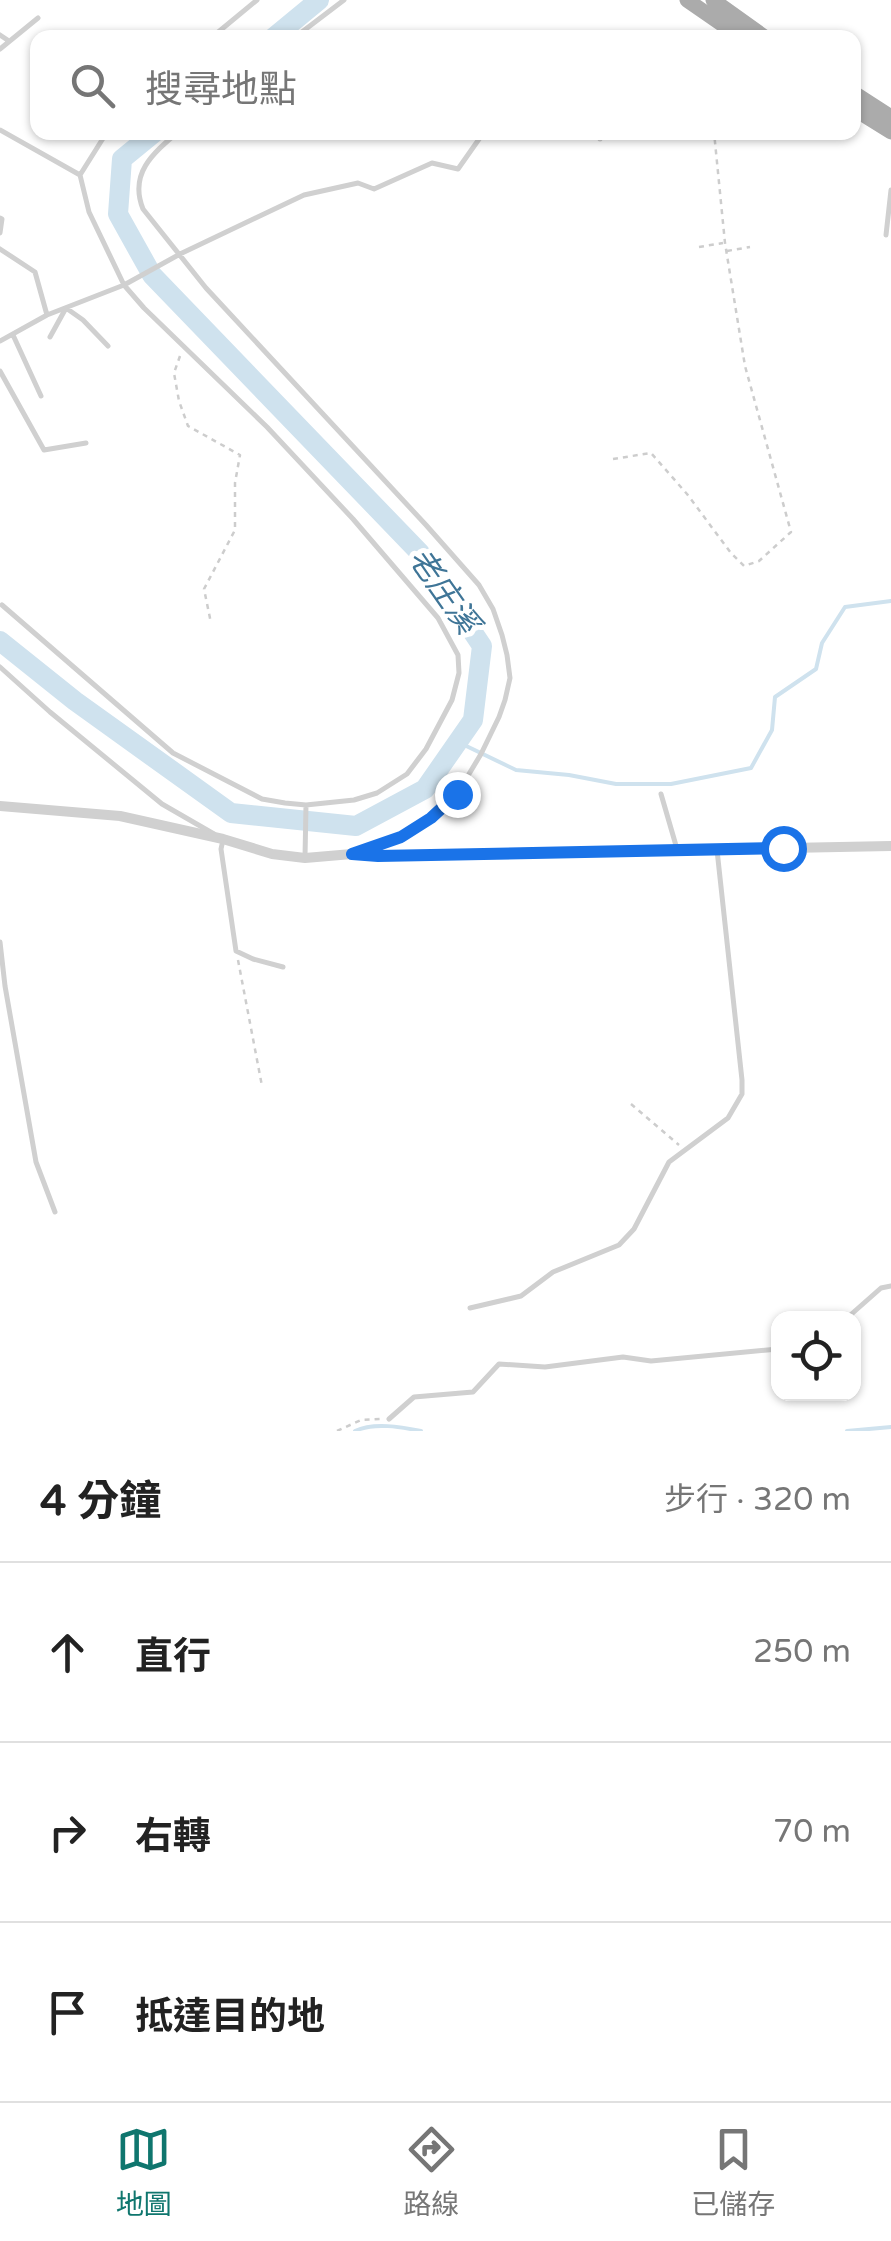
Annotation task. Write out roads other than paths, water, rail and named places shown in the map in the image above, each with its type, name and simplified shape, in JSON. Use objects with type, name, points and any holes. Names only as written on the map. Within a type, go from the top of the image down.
[{"type":"main road","points":[[688,0],[738,30]]},
{"type":"main road","points":[[713,0],[741,30]]},
{"type":"main road","points":[[861,98],[891,117]]},
{"type":"main road","points":[[861,113],[891,132]]},
{"type":"street","points":[[0,806],[120,816],[272,854],[305,858],[352,854],[891,846]]},
{"type":"lane","points":[[220,30],[256,0]]},
{"type":"lane","points":[[305,30],[344,0]]},
{"type":"lane","points":[[0,49],[38,18]]},
{"type":"lane","points":[[0,35],[9,41]]},
{"type":"lane","points":[[0,130],[80,176],[90,212],[144,308],[267,427],[438,618],[458,655],[459,673],[452,700],[426,749],[407,774],[377,793],[354,800],[306,805],[262,799],[172,753],[2,605]]},
{"type":"lane","points":[[80,176],[102,140]]},
{"type":"lane","points":[[170,140],[139,174],[137,194],[143,209],[206,288],[479,586],[493,610],[508,655],[510,678],[499,718],[457,794],[431,818],[401,837],[352,854]]},
{"type":"lane","points":[[0,341],[47,315],[127,283],[304,196],[358,183],[374,189],[432,163],[458,169],[478,140]]},
{"type":"lane","points":[[886,235],[891,190]]},
{"type":"lane","points":[[0,218],[0,233]]},
{"type":"lane","points":[[0,249],[35,272],[47,315]]},
{"type":"lane","points":[[50,338],[66,308]]},
{"type":"lane","points":[[66,308],[108,346]]},
{"type":"lane","points":[[13,335],[41,396]]},
{"type":"lane","points":[[0,371],[44,450],[86,442]]},
{"type":"lane","points":[[0,667],[162,804],[223,839],[221,849],[236,951],[283,967]]},
{"type":"lane","points":[[661,794],[678,850]]},
{"type":"lane","points":[[305,858],[306,805]]},
{"type":"lane","points":[[470,1308],[521,1296],[553,1272],[618,1244],[634,1229],[670,1162],[728,1118],[742,1094],[717,849]]},
{"type":"lane","points":[[0,942],[36,1162],[55,1212]]},
{"type":"lane","points":[[855,1311],[882,1288],[891,1286]]},
{"type":"lane","points":[[389,1419],[414,1397],[473,1392],[499,1364],[545,1367],[623,1357],[651,1361],[771,1349]]},
{"type":"waterway","name":"老庄溪","points":[[283,30],[319,0]]},
{"type":"waterway","name":"老庄溪","points":[[0,641],[75,701],[231,813],[356,826],[425,789],[473,720],[482,646],[420,553],[152,275],[118,214],[122,159],[145,140]]},
{"type":"waterway","points":[[458,742],[516,770],[616,784],[671,784],[751,768],[772,730],[775,697],[816,669],[822,643],[845,607],[891,601]]},
{"type":"waterway","points":[[355,1431],[379,1426],[421,1431]]},
{"type":"waterway","points":[[847,1431],[891,1427]]}]
